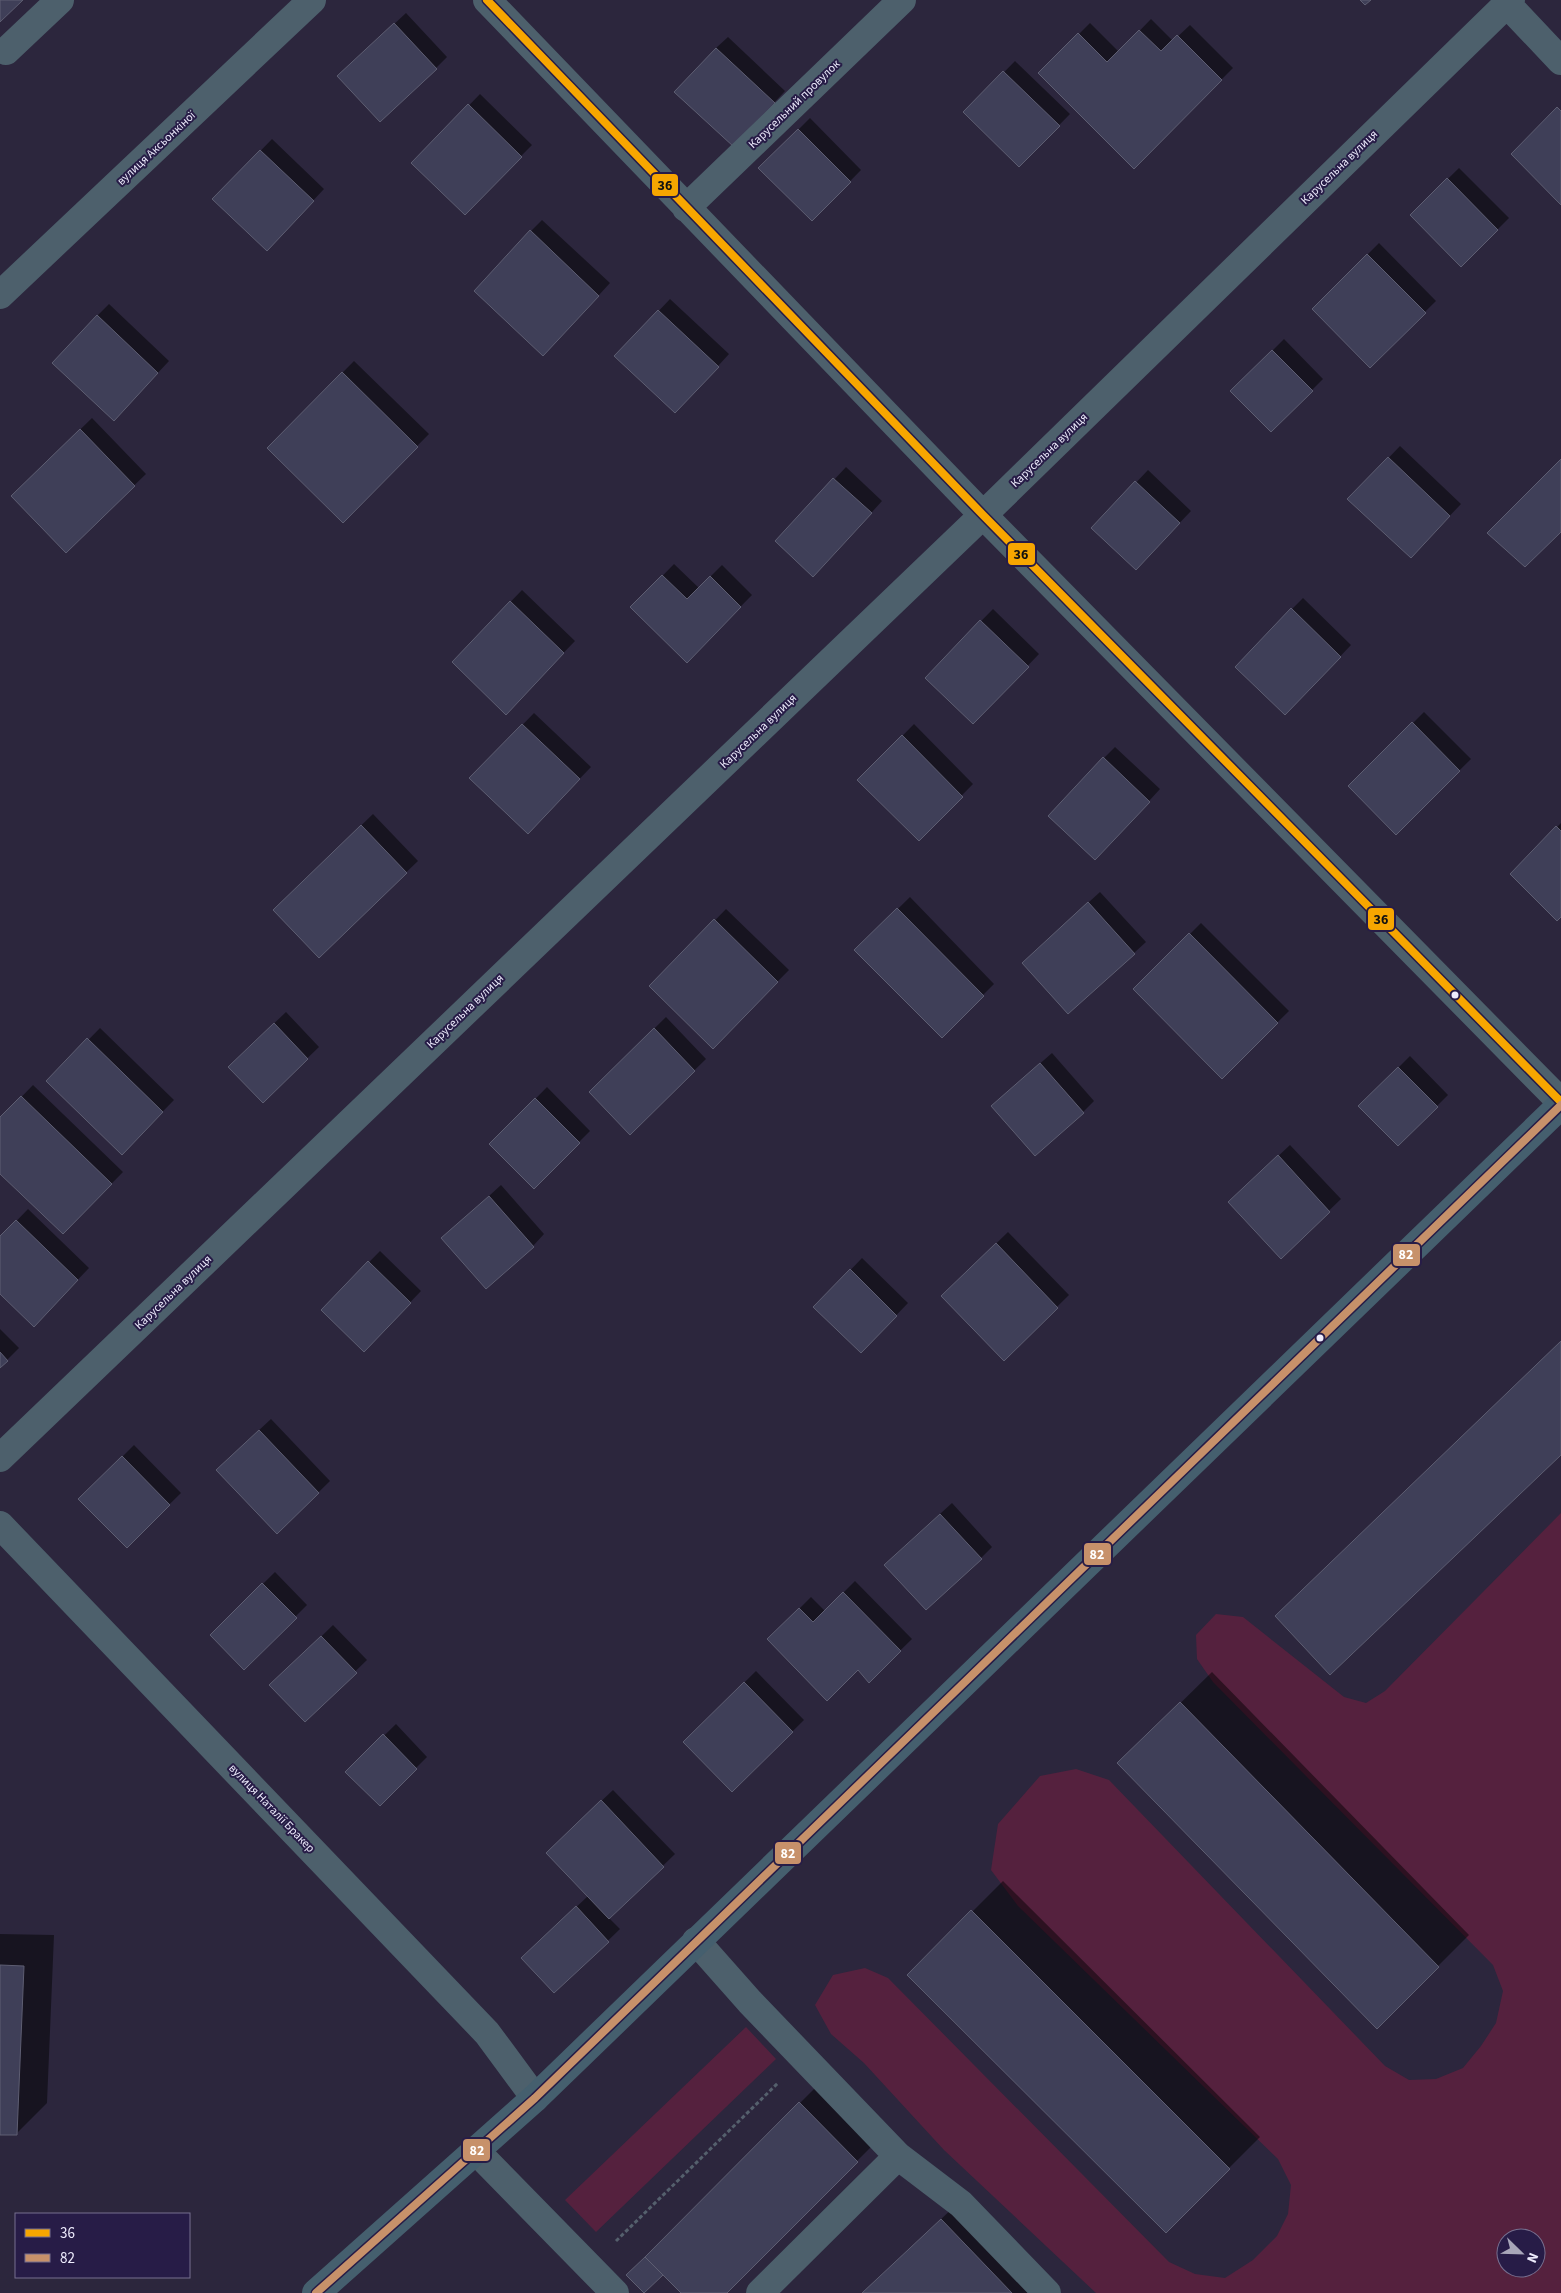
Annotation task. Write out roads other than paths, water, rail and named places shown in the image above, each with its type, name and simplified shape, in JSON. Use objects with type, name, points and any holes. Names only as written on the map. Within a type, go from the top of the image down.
[{"type":"main road","points":[[316,2293],[535,2098],[696,1940],[1501,1166],[1561,1104]]},
{"type":"street","points":[[6,51],[60,0]]},
{"type":"street","name":"вулиця Аксьонкіної","points":[[0,295],[312,0]]},
{"type":"street","points":[[487,0],[983,515],[1561,1104]]},
{"type":"street","name":"Карусельний провулок","points":[[686,208],[902,0]]},
{"type":"street","points":[[1509,2],[1561,61]]},
{"type":"street","name":"Карусельна вулиця","points":[[0,1458],[983,515],[1509,2]]},
{"type":"street","name":"вулиця Наталії Бракер","points":[[0,1525],[487,2033],[535,2098]]},
{"type":"street","points":[[696,1940],[750,2002],[898,2156],[961,2204],[1047,2293]]},
{"type":"street","points":[[476,2151],[615,2293]]},
{"type":"street","points":[[760,2293],[898,2156]]}]
